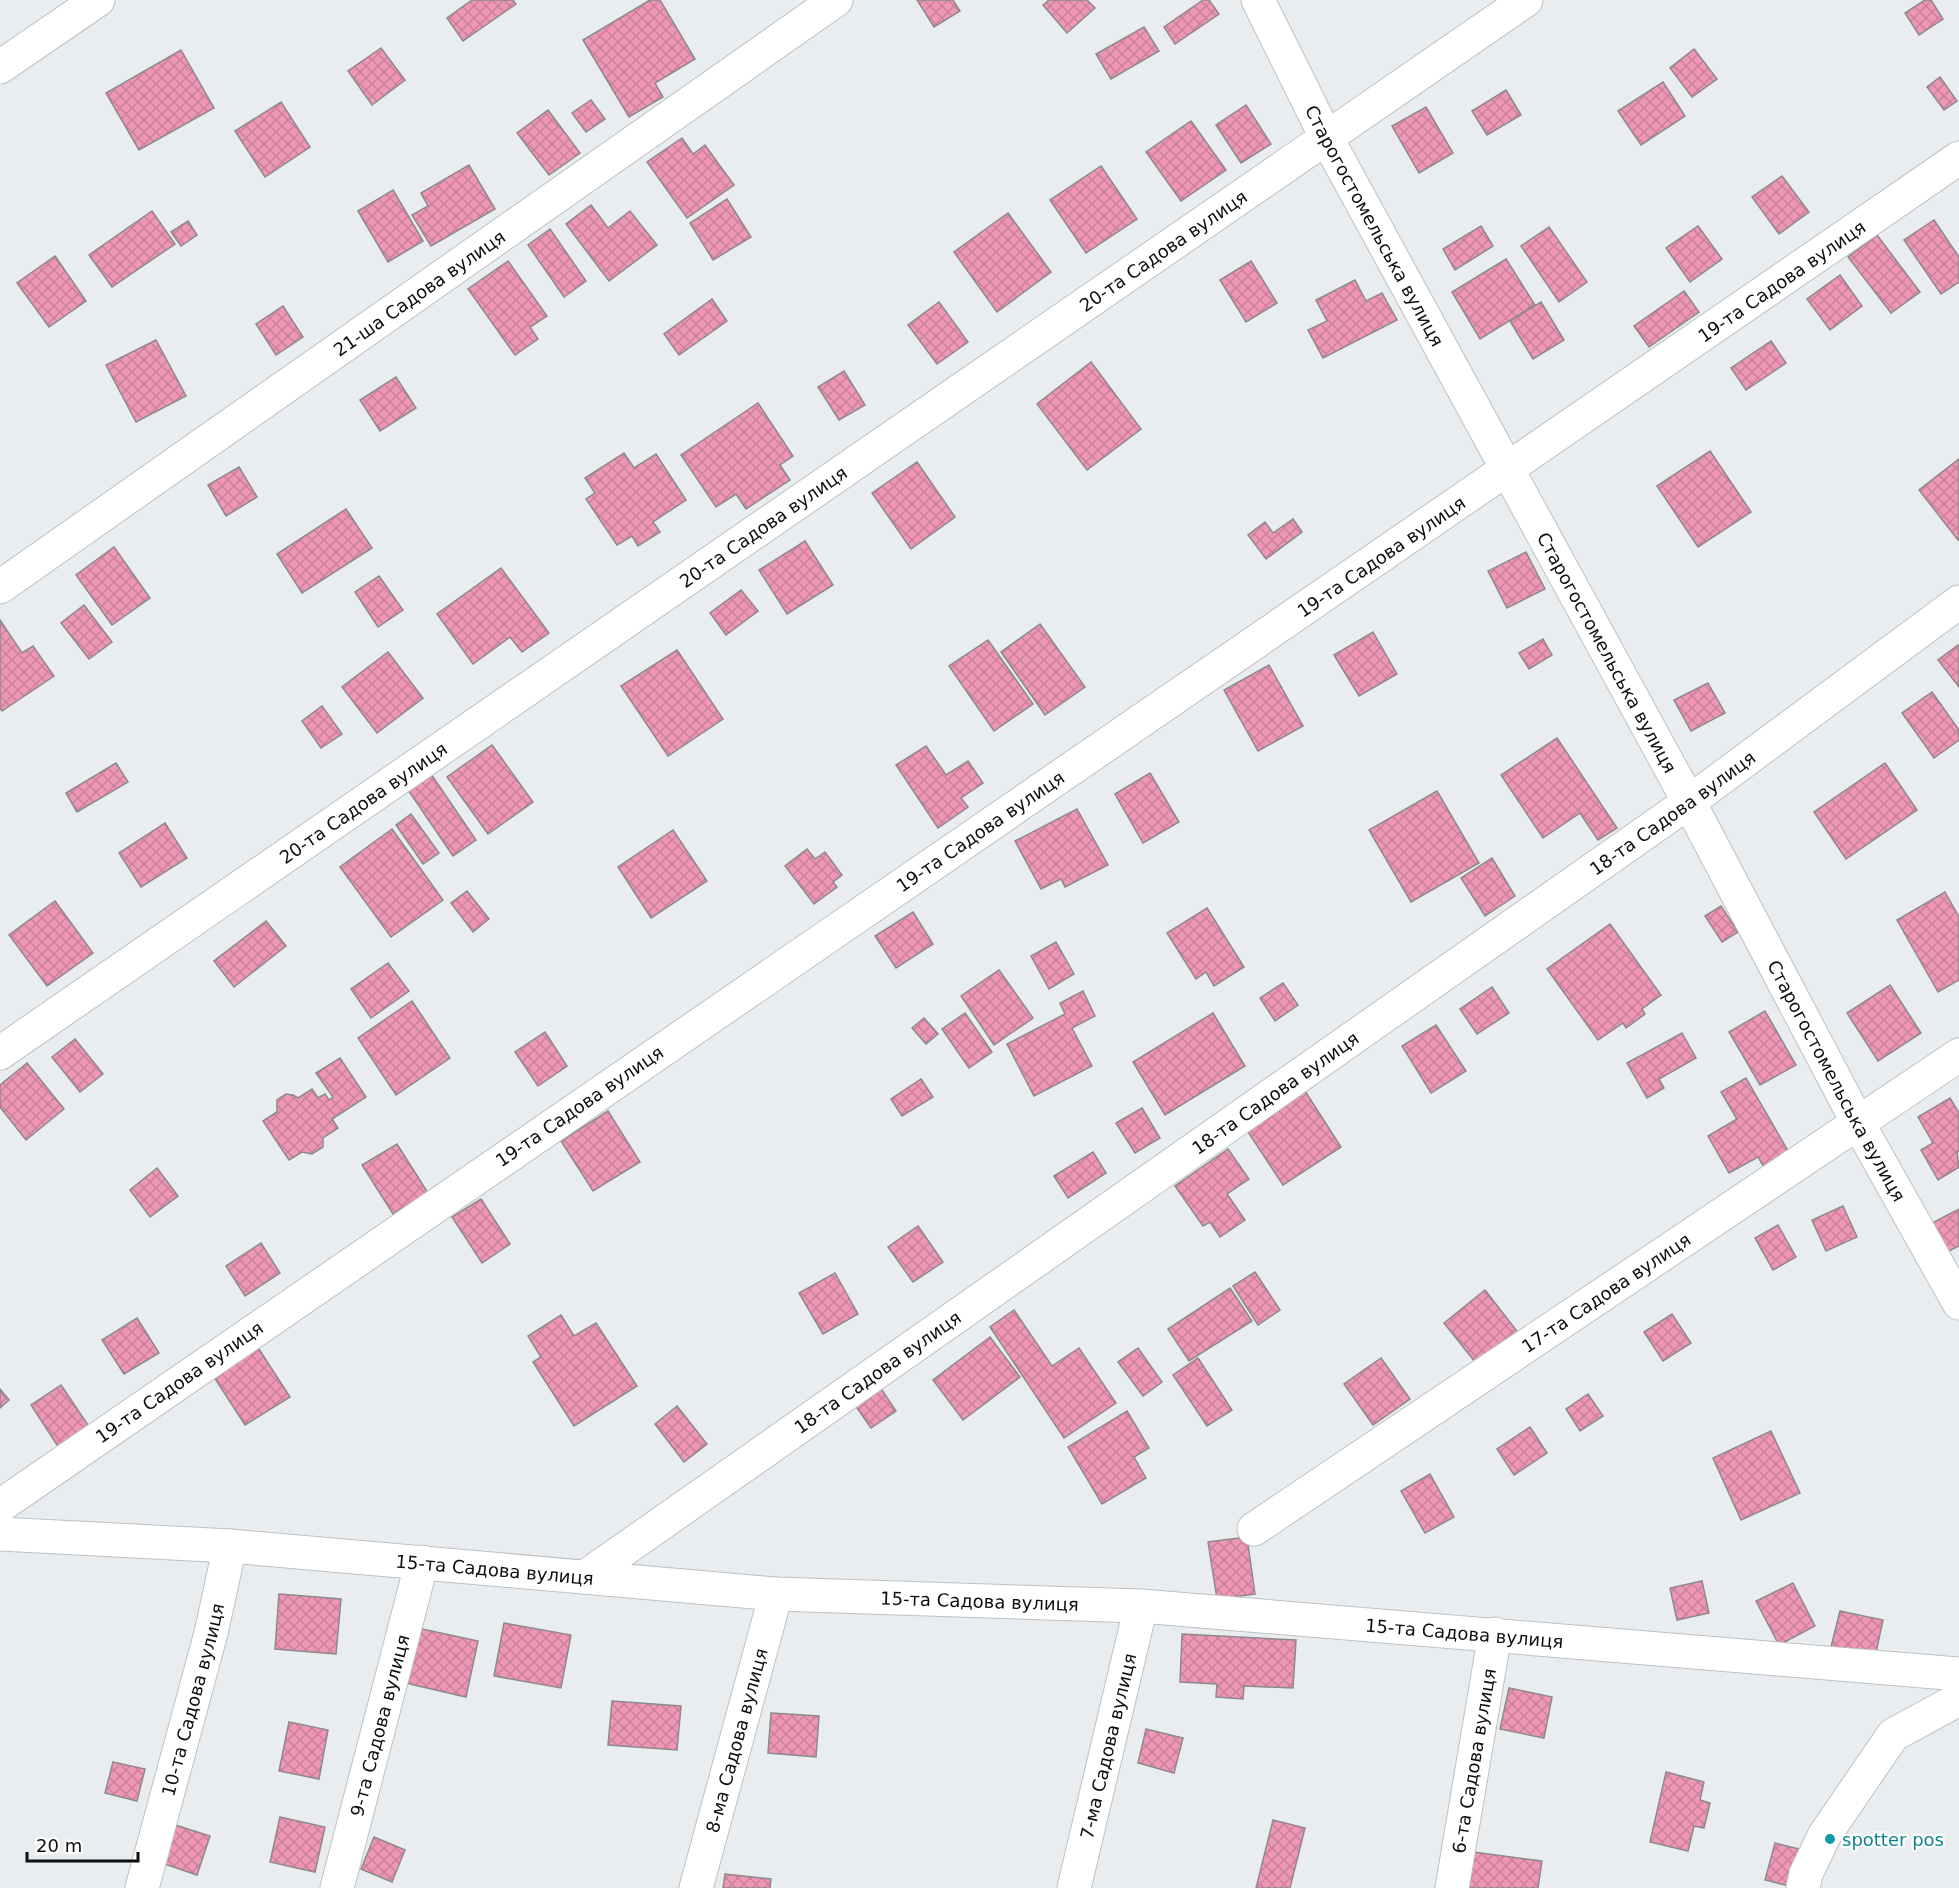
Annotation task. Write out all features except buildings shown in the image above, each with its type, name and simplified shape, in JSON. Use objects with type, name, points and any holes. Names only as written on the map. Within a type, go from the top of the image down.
[{"type":"street","points":[[0,67],[98,0]]},
{"type":"street","name":"21-ша Садова вулиця","points":[[0,587],[836,0]]},
{"type":"street","name":"Старогостомельська вулиця","points":[[1258,0],[1326,137],[1689,802],[1858,1123],[1959,1304]]},
{"type":"street","name":"20-та Садова вулиця","points":[[0,1053],[1526,0]]},
{"type":"street","name":"19-та Садова вулиця","points":[[0,1506],[337,1271],[1509,470],[1959,158]]},
{"type":"street","name":"18-та Садова вулиця","points":[[585,1577],[1689,802],[1959,602]]},
{"type":"street","name":"17-та Садова вулиця","points":[[1254,1530],[1959,1055]]},
{"type":"street","name":"15-та Садова вулиця","points":[[0,1534],[230,1546],[776,1594],[1141,1606],[1959,1674]]},
{"type":"street","name":"10-та Садова вулиця","points":[[142,1888],[211,1632],[230,1546]]},
{"type":"street","name":"9-та Садова вулиця","points":[[337,1888],[422,1562]]},
{"type":"street","name":"8-ма Садова вулиця","points":[[696,1888],[776,1594]]},
{"type":"street","name":"7-ма Садова вулиця","points":[[1074,1888],[1141,1606]]},
{"type":"street","name":"6-та Садова вулиця","points":[[1452,1888],[1494,1634]]},
{"type":"street","points":[[1803,1888],[1806,1874],[1824,1836],[1893,1735],[1959,1699]]},
{"type":"place","name":"spotter pos","points":[[1830,1839]]}]
